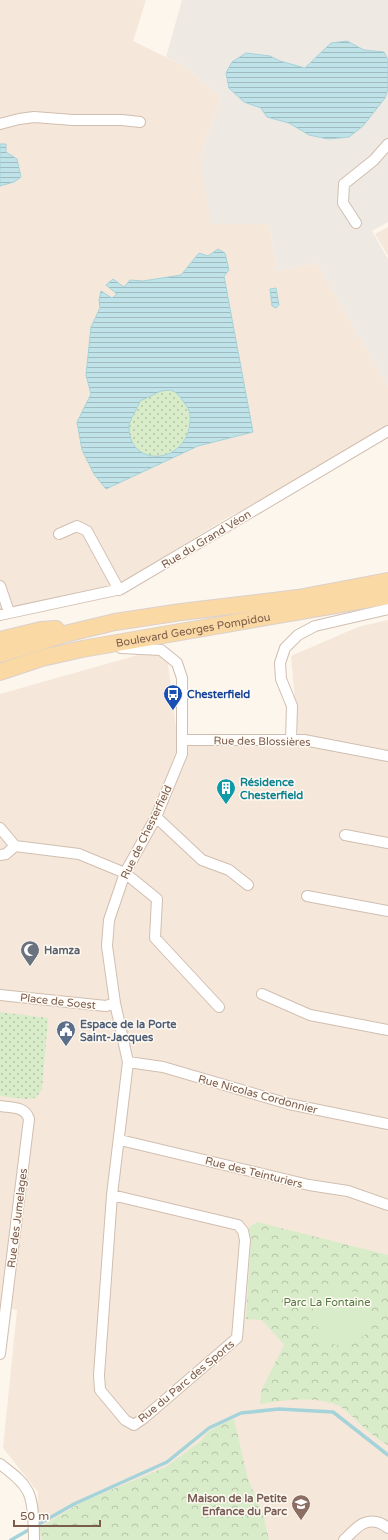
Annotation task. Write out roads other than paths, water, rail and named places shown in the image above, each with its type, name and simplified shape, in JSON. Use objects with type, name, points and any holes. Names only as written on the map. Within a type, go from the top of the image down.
[{"type":"main road","name":"Boulevard Georges Pompidou","points":[[0,640],[41,630],[115,622],[181,612],[298,598],[388,581]]},
{"type":"main road","name":"Boulevard Georges Pompidou","points":[[0,672],[42,658],[82,649],[388,596]]},
{"type":"main road","name":"Boulevard Georges Pompidou","points":[[0,654],[65,634],[115,622]]},
{"type":"main road","points":[[0,680],[42,658]]},
{"type":"street","points":[[0,124],[34,117],[140,122]]},
{"type":"street","points":[[356,224],[343,203],[344,184],[374,160],[388,144]]},
{"type":"street","name":"Rue du Grand Véon","points":[[5,614],[118,590],[208,539],[388,431]]},
{"type":"street","points":[[59,534],[77,526],[87,531],[118,590]]},
{"type":"street","points":[[0,586],[5,614]]},
{"type":"street","points":[[291,740],[292,706],[281,679],[280,663],[285,648],[298,636],[315,626],[388,609]]},
{"type":"street","name":"Rue de Chesterfield","points":[[82,649],[140,648],[161,650],[177,663],[182,678],[182,754],[156,817],[125,873],[109,920],[108,946],[115,1003],[128,1062],[120,1140],[112,1195]]},
{"type":"street","name":"Rue des Blossières","points":[[182,740],[304,740],[388,756]]},
{"type":"street","points":[[156,817],[202,860],[229,870],[248,885]]},
{"type":"street","points":[[0,828],[15,846],[79,854],[125,873],[157,899],[155,938],[219,1007]]},
{"type":"street","points":[[345,834],[388,843]]},
{"type":"street","points":[[0,855],[6,854],[15,846]]},
{"type":"street","points":[[307,896],[388,911]]},
{"type":"street","points":[[262,994],[310,1015],[388,1030]]},
{"type":"street","name":"Place de Soest","points":[[0,995],[106,1006],[115,1003]]},
{"type":"street","name":"Rue Nicolas Cordonnier","points":[[128,1062],[163,1067],[288,1104],[388,1124]]},
{"type":"street","name":"Rue des Jumelages","points":[[0,1106],[22,1109],[27,1113],[29,1119],[3,1299],[0,1354]]},
{"type":"street","name":"Rue des Teinturiers","points":[[120,1140],[309,1185],[348,1191],[388,1205]]},
{"type":"street","name":"Rue du Parc des Sports","points":[[112,1195],[238,1225],[243,1231],[245,1240],[237,1338],[134,1425],[125,1420],[100,1390],[98,1375],[112,1195]]},
{"type":"street","points":[[0,1464],[18,1479],[28,1491],[32,1506],[34,1536]]},
{"type":"street","points":[[344,1540],[363,1522],[373,1521],[388,1528]]},
{"type":"water","points":[[347,41],[364,50],[384,52],[388,60],[388,89],[385,98],[363,126],[349,137],[328,139],[309,135],[289,123],[267,117],[261,108],[244,102],[229,88],[226,73],[232,62],[246,53],[270,56],[280,61],[305,68],[331,43]]},
{"type":"water","points":[[0,144],[6,144],[6,152],[17,159],[21,177],[14,182],[0,186]]},
{"type":"water","points":[[218,249],[225,253],[229,270],[224,276],[253,432],[198,446],[106,489],[94,474],[82,450],[77,422],[91,394],[86,375],[91,327],[100,308],[99,300],[101,291],[112,298],[117,294],[106,285],[113,279],[124,287],[130,280],[143,281],[181,275],[199,253],[208,256]],"holes":[[[170,390],[179,396],[189,410],[190,421],[187,436],[179,446],[170,453],[158,456],[147,455],[138,450],[131,440],[129,426],[130,421],[140,401],[161,391]]]},
{"type":"water","points":[[276,288],[279,305],[276,308],[272,306],[270,289]]},
{"type":"waterway","points":[[11,1540],[74,1504],[167,1462],[209,1428],[241,1413],[279,1409],[333,1412],[388,1455]]},
{"type":"place","name":"Chesterfield","points":[[173,711]]},
{"type":"place","name":"Résidence Chesterfield","points":[[226,805]]},
{"type":"place","name":"Hamza","points":[[30,967]]},
{"type":"place","name":"Espace de la Porte Saint-Jacques","points":[[66,1047]]},
{"type":"place","name":"Maison de la Petite Enfance du Parc","points":[[301,1521]]},
{"type":"park label","name":"Parc La Fontaine","points":[[327,1302]]}]
